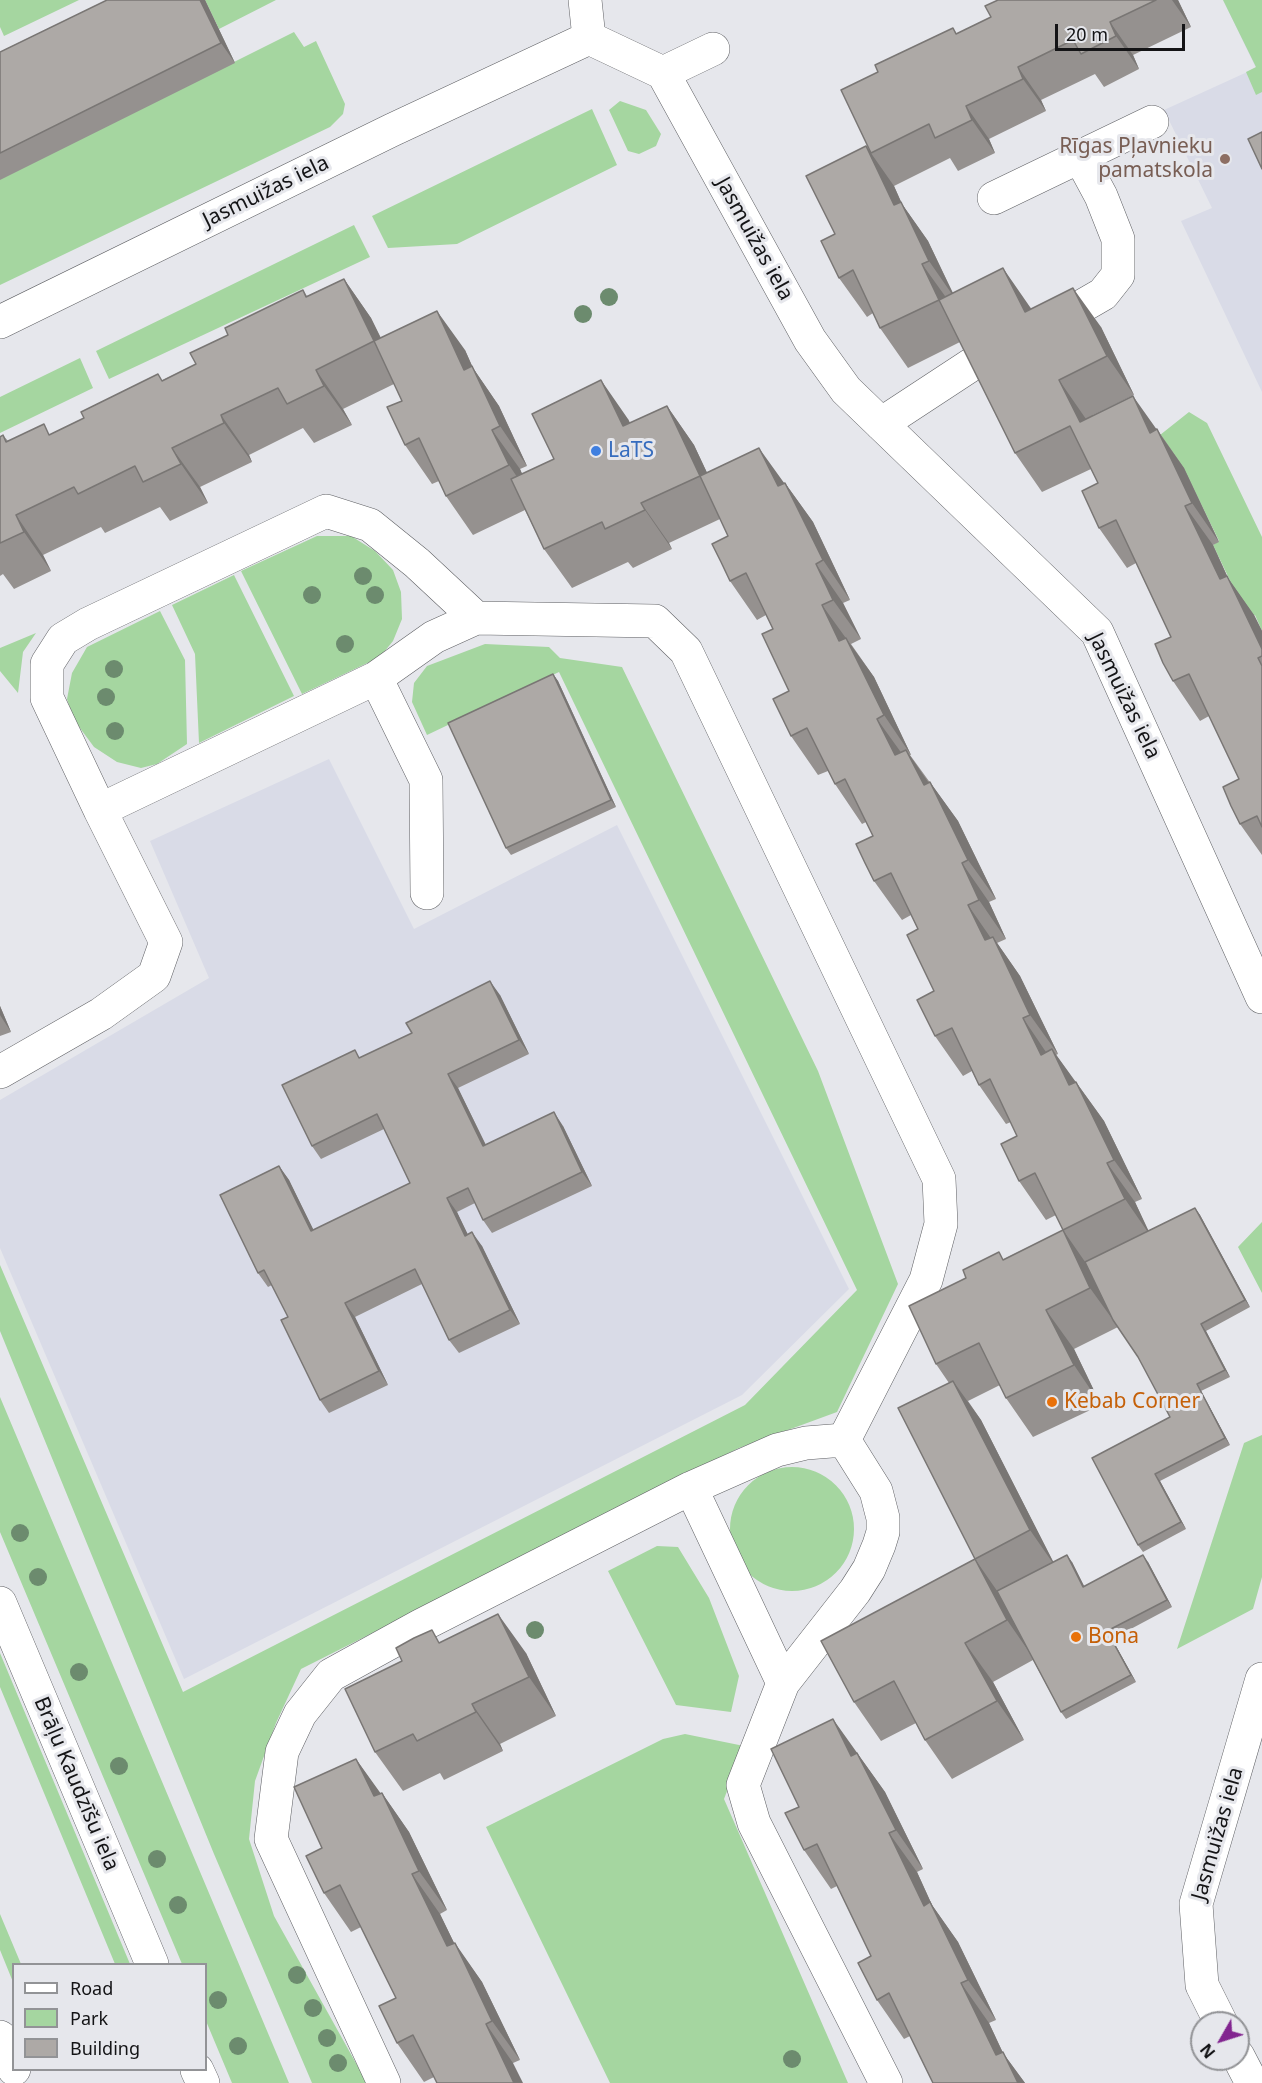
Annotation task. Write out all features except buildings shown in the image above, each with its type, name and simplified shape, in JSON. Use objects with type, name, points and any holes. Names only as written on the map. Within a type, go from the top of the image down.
[{"type":"street","points":[[585,0],[589,38],[663,73],[713,49]]},
{"type":"street","name":"Jasmuižas iela","points":[[0,322],[392,130],[589,38]]},
{"type":"street","name":"Jasmuižas iela","points":[[663,73],[810,340],[846,390],[1097,632],[1262,997]]},
{"type":"street","points":[[994,198],[1152,122]]},
{"type":"street","points":[[1041,329],[1102,294],[1118,275],[1119,239],[1101,196],[1080,157]]},
{"type":"street","points":[[881,424],[977,361]]},
{"type":"street","points":[[0,1072],[101,1014],[154,976],[166,942],[46,698],[47,664],[63,639],[88,624],[326,511],[370,525],[417,563],[476,618]]},
{"type":"street","points":[[100,810],[376,678],[434,637],[476,618],[655,621],[686,651],[939,1179],[941,1224],[926,1280],[844,1440]]},
{"type":"street","points":[[376,678],[426,780],[427,893]]},
{"type":"street","points":[[384,2083],[271,1839],[282,1752],[300,1714],[331,1675],[420,1626],[692,1488],[777,1450],[806,1443],[844,1440]]},
{"type":"street","points":[[844,1440],[876,1491],[883,1532],[869,1569],[783,1683],[743,1785],[754,1823],[886,2083]]},
{"type":"street","points":[[692,1488],[783,1683]]},
{"type":"street","name":"Brāļu Kaudzīšu iela","points":[[0,1603],[151,1963]]},
{"type":"street","name":"Jasmuižas iela","points":[[1215,2011],[1202,1985],[1196,1904],[1262,1679]]},
{"type":"street","points":[[0,2037],[12,2064]]},
{"type":"shaded area","name":"Rīgas Pļavnieku pamatskola","points":[[1223,0],[1262,0],[1262,392],[1181,221],[1212,208],[1164,110],[1256,68]]},
{"type":"shaded area","points":[[329,759],[414,929],[617,825],[849,1289],[742,1395],[184,1679],[0,1248],[0,1100],[209,978],[150,841]]},
{"type":"green space","points":[[0,0],[79,0],[4,36],[0,27]]},
{"type":"green space","points":[[205,0],[276,0],[219,29]]},
{"type":"green space","points":[[1223,0],[1262,0],[1262,92],[1256,95],[1246,72],[1256,67]]},
{"type":"green space","points":[[294,32],[304,47],[316,41],[345,104],[343,114],[330,127],[0,285],[0,179]]},
{"type":"green space","points":[[620,101],[646,110],[661,134],[656,146],[639,154],[628,151],[609,110]]},
{"type":"green space","points":[[592,109],[617,165],[457,244],[388,248],[372,216]]},
{"type":"green space","points":[[354,225],[370,257],[109,379],[96,351]]},
{"type":"green space","points":[[80,358],[93,388],[0,433],[0,397]]},
{"type":"green space","points":[[1189,412],[1207,423],[1262,537],[1262,631],[1255,615],[1248,618],[1213,545],[1219,541],[1184,469],[1160,435]]},
{"type":"green space","points":[[317,536],[351,536],[375,551],[393,570],[401,592],[402,619],[393,641],[380,657],[302,694],[241,571]]},
{"type":"green space","points":[[234,575],[294,696],[199,743],[195,654],[172,605]]},
{"type":"green space","points":[[160,611],[185,660],[187,744],[157,764],[141,768],[117,762],[94,747],[74,720],[67,699],[72,673],[87,647]]},
{"type":"green space","points":[[36,633],[23,652],[18,693],[0,671],[0,648]]},
{"type":"green space","points":[[485,644],[549,647],[560,658],[622,667],[818,1071],[898,1284],[837,1412],[739,1448],[301,1669],[276,1723],[255,1781],[249,1839],[274,1916],[367,2083],[312,2083],[214,1854],[0,1331],[0,1265],[183,1692],[745,1405],[857,1290],[559,672],[427,735],[412,702],[414,683],[427,666]]},
{"type":"green space","points":[[1262,1222],[1262,1293],[1238,1247]]},
{"type":"green space","points":[[0,1397],[289,2083],[232,2083],[207,2023],[207,1963],[182,1963],[0,1532]]},
{"type":"green space","points":[[1262,1435],[1262,1577],[1253,1609],[1177,1649],[1244,1443]]},
{"type":"green space","points":[[792,1467],[816,1472],[836,1485],[849,1505],[854,1529],[849,1553],[836,1573],[816,1586],[792,1591],[768,1586],[748,1573],[735,1553],[730,1529],[735,1505],[748,1485],[768,1472]]},
{"type":"green space","points":[[657,1546],[678,1547],[709,1598],[739,1676],[731,1712],[676,1705],[608,1571]]},
{"type":"green space","points":[[0,1653],[130,1963],[115,1963],[0,1687]]},
{"type":"green space","points":[[685,1734],[744,1746],[724,1799],[848,2083],[610,2083],[486,1827],[663,1739]]},
{"type":"green space","points":[[0,1914],[21,1963],[12,1963],[12,1980],[0,1950]]},
{"type":"place","name":"Rīgas Pļavnieku pamatskola","points":[[1225,159]]},
{"type":"place","name":"LaTS","points":[[596,451]]},
{"type":"place","name":"Kebab Corner","points":[[1052,1402]]},
{"type":"place","name":"Bona","points":[[1076,1637]]}]
